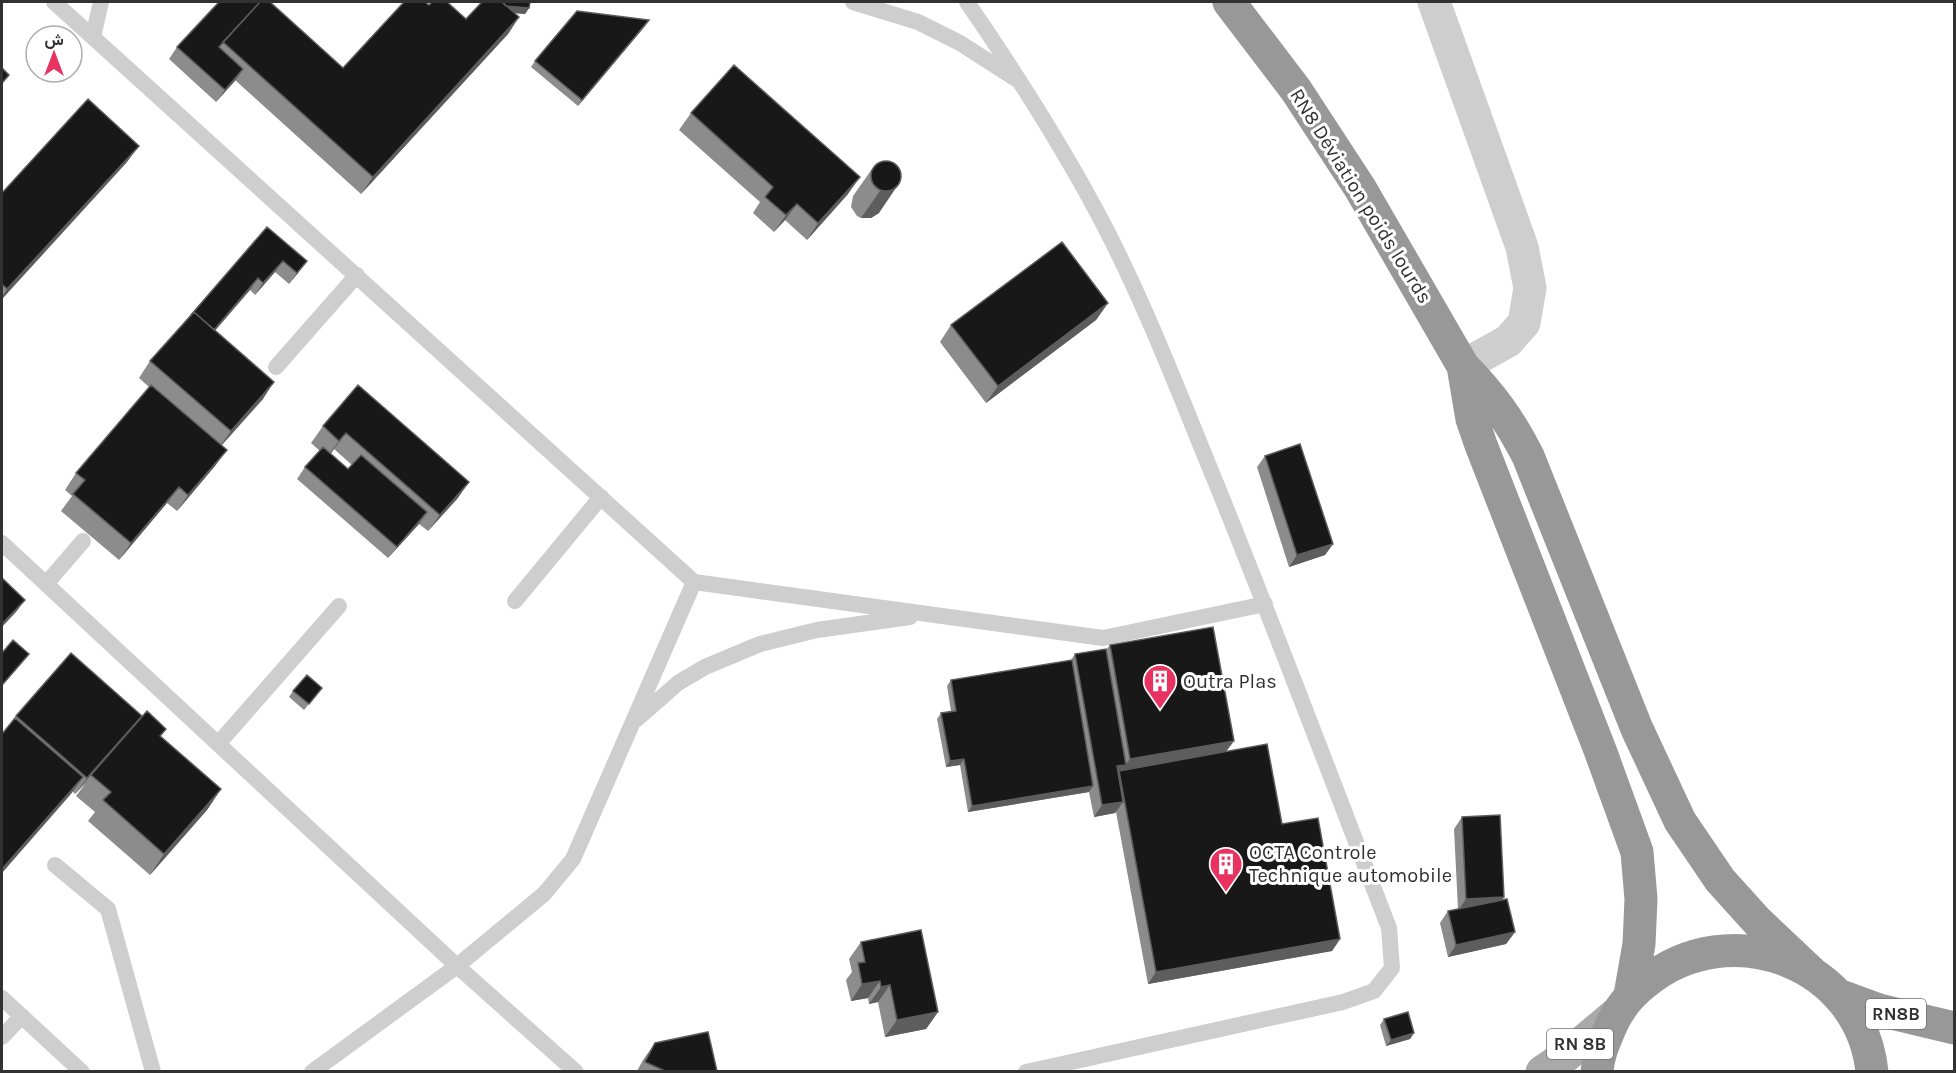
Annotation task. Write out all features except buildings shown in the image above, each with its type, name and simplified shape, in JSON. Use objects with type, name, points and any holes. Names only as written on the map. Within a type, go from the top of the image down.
[{"type":"highway","name":"RN8 Déviation poids lourds","points":[[1228,2],[1296,90],[1360,188],[1463,366]]},
{"type":"highway","points":[[1463,366],[1500,407],[1528,456],[1637,729],[1680,821],[1720,880],[1757,921],[1838,995],[1858,1023],[1870,1057],[1872,1071]]},
{"type":"highway","points":[[1463,366],[1472,419],[1637,852],[1641,899],[1639,944],[1623,1004],[1598,1058],[1597,1071]]},
{"type":"highway","points":[[1623,1004],[1661,969],[1697,954],[1737,949],[1776,955],[1811,972]]},
{"type":"highway","name":"RN8B","points":[[1838,995],[1880,1010],[1954,1028]]},
{"type":"main road","name":"RN 8B","points":[[1542,1071],[1567,1055],[1623,1004]]},
{"type":"street","points":[[1434,2],[1522,247],[1530,288],[1524,323],[1508,341],[1463,366]]},
{"type":"lane","points":[[54,2],[694,582],[1103,638],[1265,604]]},
{"type":"lane","points":[[93,37],[101,2]]},
{"type":"lane","points":[[853,2],[929,27],[960,43],[1022,83]]},
{"type":"lane","points":[[967,2],[1022,83],[1067,160],[1111,241],[1161,348],[1265,604],[1389,928],[1392,968],[1374,991],[1343,1002],[1026,1071]]},
{"type":"lane","points":[[276,367],[357,275]]},
{"type":"lane","points":[[515,601],[601,497]]},
{"type":"lane","points":[[46,584],[83,541]]},
{"type":"lane","points":[[2,543],[457,966],[576,1071]]},
{"type":"lane","points":[[312,1071],[457,966],[544,894],[573,859],[694,582]]},
{"type":"lane","points":[[219,744],[339,606]]},
{"type":"lane","points":[[634,722],[678,683],[705,667],[760,644],[817,630],[932,614]]},
{"type":"lane","points":[[55,865],[108,909],[153,1071]]},
{"type":"lane","points":[[2,998],[82,1071]]},
{"type":"lane","points":[[2,1037],[22,1016]]},
{"type":"place","name":"Outra Plas","points":[[1160,710]]},
{"type":"place","name":"OCTA Controle Technique automobile","points":[[1226,893]]}]
